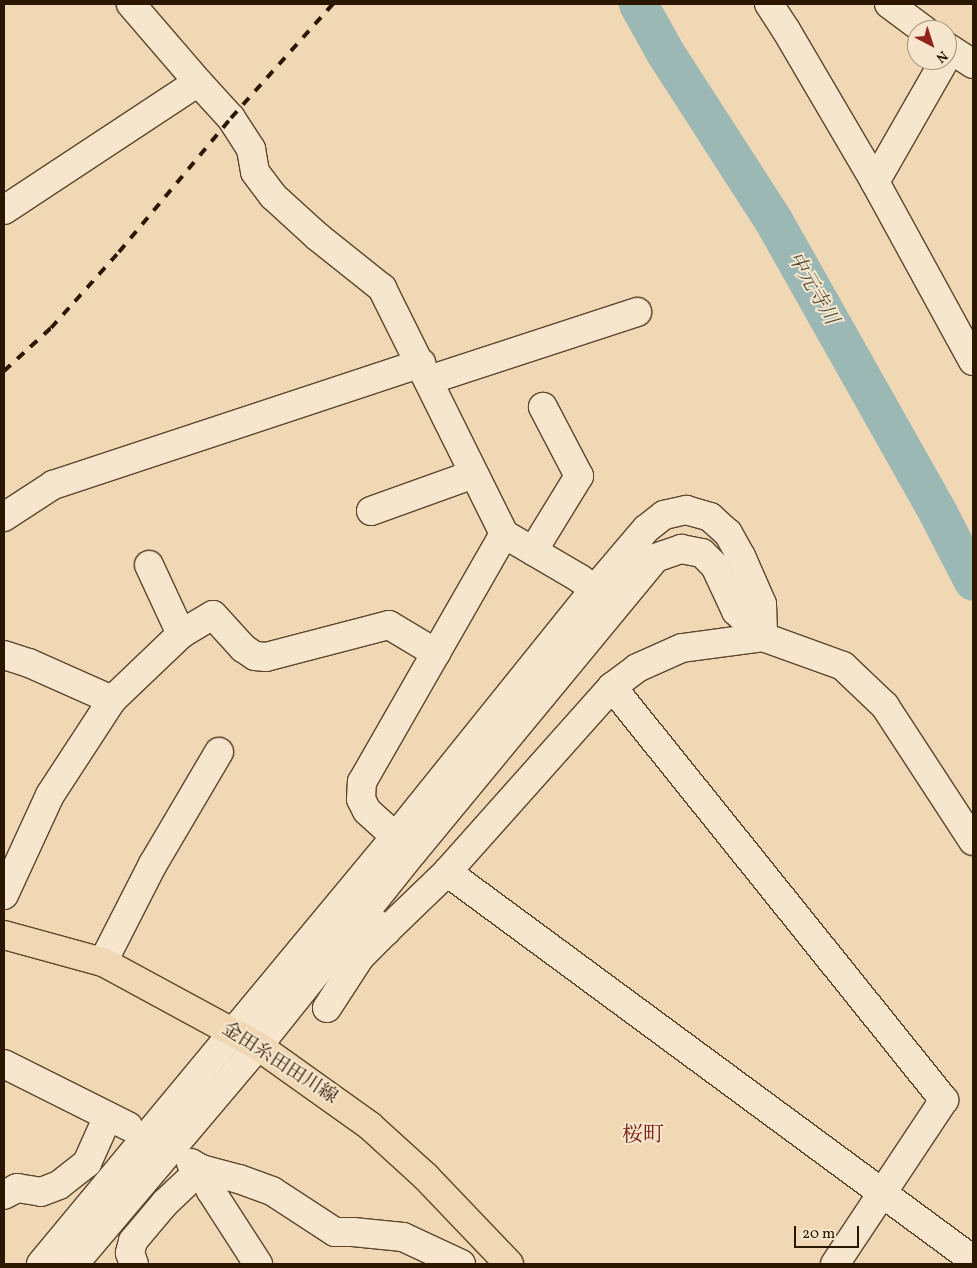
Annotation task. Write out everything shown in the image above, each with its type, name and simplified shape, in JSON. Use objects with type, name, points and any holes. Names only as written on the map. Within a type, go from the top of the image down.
[{"type":"main road","name":"金田糸田田川線","points":[[4,935],[103,962],[258,1046],[370,1126],[426,1177],[509,1264]]},
{"type":"street","points":[[131,4],[198,82],[232,118],[252,149],[255,172],[273,196],[318,237],[382,288],[504,534],[580,578],[605,597]]},
{"type":"street","points":[[769,4],[875,182],[973,361]]},
{"type":"street","points":[[899,7],[913,20]]},
{"type":"street","points":[[957,57],[973,64]]},
{"type":"street","points":[[875,182],[938,70]]},
{"type":"street","points":[[4,210],[198,82]]},
{"type":"street","points":[[4,517],[53,486],[425,372],[636,312]]},
{"type":"street","points":[[533,551],[579,476],[543,407]]},
{"type":"street","points":[[371,510],[474,474]]},
{"type":"street","points":[[41,1264],[233,1032],[404,844],[605,597],[646,529],[664,515],[686,510],[710,517],[728,533],[741,556],[762,604],[763,637]]},
{"type":"street","points":[[404,844],[367,811],[361,799],[362,782],[504,534]]},
{"type":"street","points":[[605,597],[655,558],[681,549],[702,553],[715,566],[736,611],[763,637],[843,666],[885,706],[973,841]]},
{"type":"street","points":[[149,565],[181,634]]},
{"type":"street","points":[[4,895],[50,795],[112,700],[181,634],[213,615],[243,648],[255,656],[266,657],[389,625],[436,653]]},
{"type":"street","points":[[327,1008],[360,957],[447,872],[612,687],[637,668],[682,648],[763,637]]},
{"type":"street","points":[[4,655],[29,663],[112,700]]},
{"type":"street","points":[[612,687],[944,1100],[835,1264]]},
{"type":"street","points":[[103,962],[153,864],[219,752]]},
{"type":"street","points":[[74,1264],[258,1046],[363,914],[404,844]]},
{"type":"street","points":[[447,872],[973,1260]]},
{"type":"street","points":[[363,914],[386,931]]},
{"type":"street","points":[[4,1064],[118,1121],[87,1163],[59,1185],[41,1192],[17,1188],[4,1195]]},
{"type":"street","points":[[134,1264],[130,1254],[133,1241],[196,1166]]},
{"type":"street","points":[[196,1166],[258,1264]]},
{"type":"street","points":[[196,1166],[272,1191],[335,1232],[403,1237],[461,1264]]},
{"type":"waterway","name":"中元寺川","points":[[638,4],[666,54],[773,220],[938,513],[973,581]]},
{"type":"railway","points":[[4,371],[51,328],[119,252],[231,118],[333,4]]},
{"type":"district","name":"桜町","points":[[643,1136]]}]
